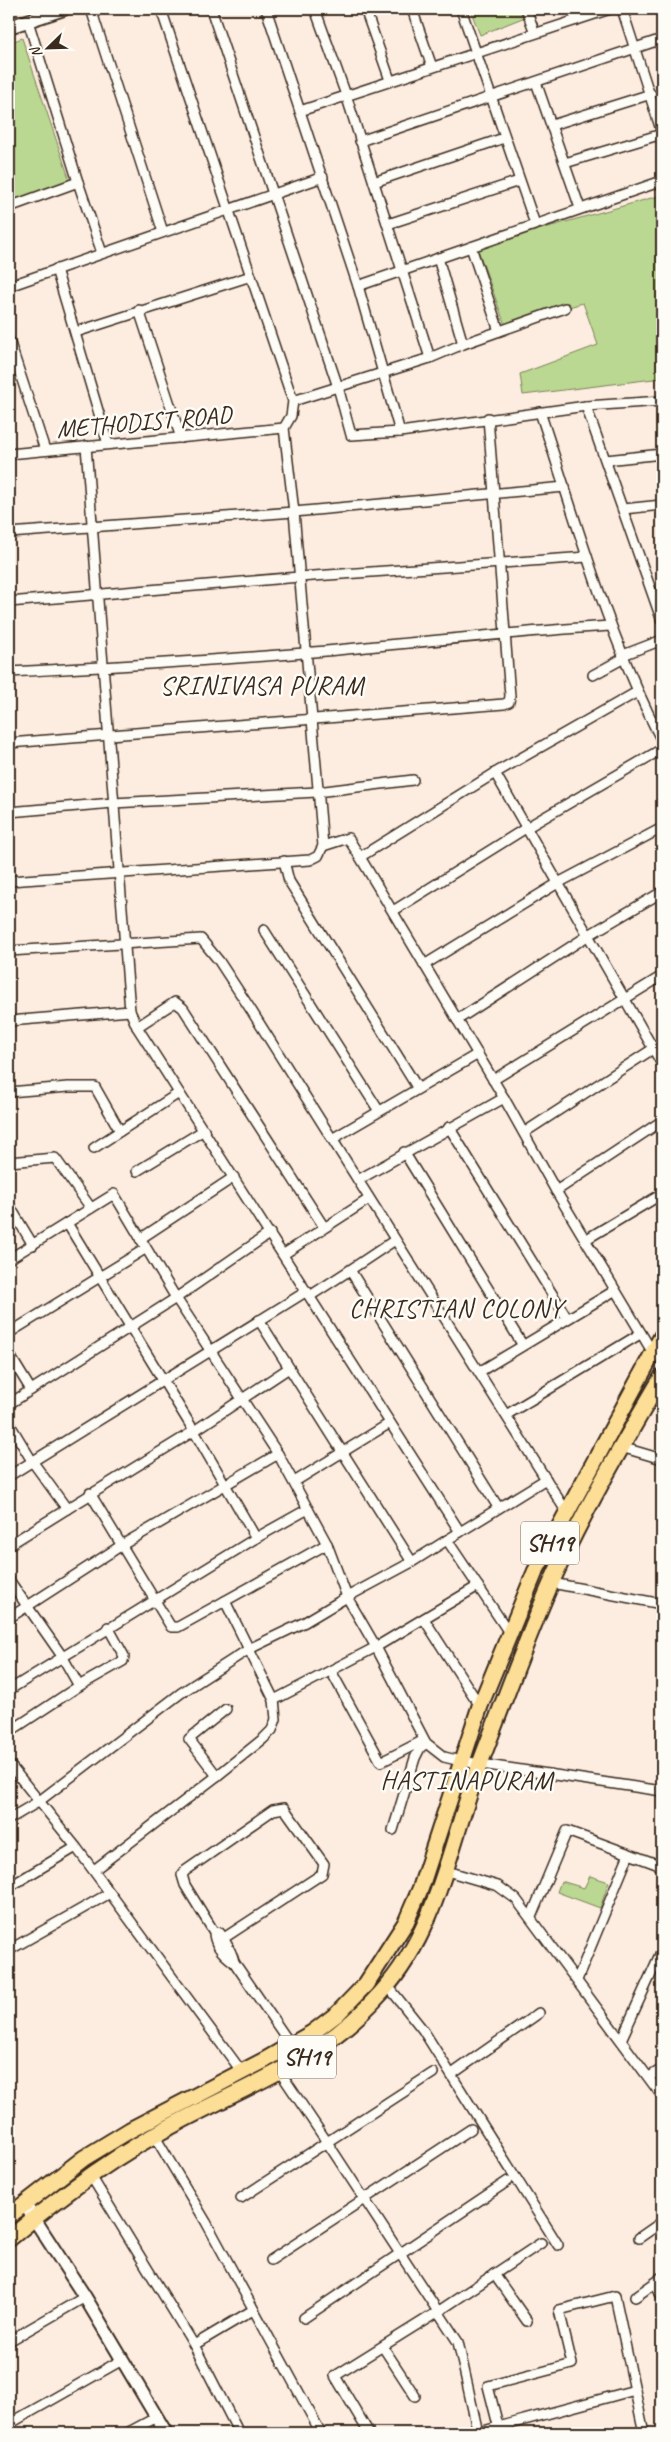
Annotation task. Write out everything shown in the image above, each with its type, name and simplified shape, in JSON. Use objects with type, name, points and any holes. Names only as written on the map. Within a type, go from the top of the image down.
[{"type":"main road","name":"SH19","points":[[9,2216],[84,2158],[130,2130],[312,2033],[337,2014],[366,1984],[402,1930],[421,1887],[480,1706],[535,1572],[566,1511],[662,1336]]},
{"type":"main road","name":"SH19","points":[[9,2239],[34,2217],[91,2176],[154,2135],[280,2072],[322,2047],[348,2027],[388,1986],[423,1930],[446,1871],[480,1764],[552,1583],[584,1515],[662,1376]]},
{"type":"street","points":[[9,27],[64,9]]},
{"type":"street","points":[[91,9],[164,232]]},
{"type":"street","points":[[9,881],[310,860],[318,856],[323,846],[294,512],[284,428],[291,416],[292,401],[230,209],[161,9]]},
{"type":"street","points":[[212,9],[338,387],[351,435],[400,432],[488,418],[586,406],[662,401]]},
{"type":"street","points":[[266,9],[358,286],[400,432]]},
{"type":"street","points":[[315,9],[346,95],[430,358]]},
{"type":"street","points":[[365,9],[390,80]]},
{"type":"street","points":[[412,9],[432,67]]},
{"type":"street","points":[[461,9],[535,224]]},
{"type":"street","points":[[526,9],[535,34]]},
{"type":"street","points":[[572,9],[576,20]]},
{"type":"street","points":[[300,111],[610,9]]},
{"type":"street","points":[[565,163],[662,134],[651,94],[622,9]]},
{"type":"street","points":[[28,21],[102,253]]},
{"type":"street","points":[[360,140],[662,39]]},
{"type":"street","points":[[536,82],[580,208]]},
{"type":"street","points":[[552,125],[651,94]]},
{"type":"street","points":[[374,182],[504,138]]},
{"type":"street","points":[[9,286],[323,177]]},
{"type":"street","points":[[388,224],[519,181]]},
{"type":"street","points":[[358,286],[662,181]]},
{"type":"street","points":[[9,207],[78,182]]},
{"type":"street","points":[[471,247],[498,331]]},
{"type":"street","points":[[438,258],[463,344]]},
{"type":"street","points":[[56,269],[108,444]]},
{"type":"street","points":[[76,332],[139,310],[251,276]]},
{"type":"street","points":[[292,401],[430,358],[498,331],[565,308]]},
{"type":"street","points":[[139,310],[181,438]]},
{"type":"street","points":[[9,340],[45,450]]},
{"type":"street","points":[[586,406],[662,621]]},
{"type":"street","points":[[540,412],[610,626],[637,692],[662,741]]},
{"type":"street","points":[[9,743],[504,704],[508,702],[510,696],[488,418]]},
{"type":"street","name":"METHODIST ROAD","points":[[9,454],[284,428]]},
{"type":"street","points":[[86,446],[130,1011],[137,1027],[284,1254],[460,1532]]},
{"type":"street","points":[[606,460],[662,454]]},
{"type":"street","points":[[9,533],[294,512],[565,487]]},
{"type":"street","points":[[623,509],[662,505]]},
{"type":"street","points":[[9,602],[299,577],[587,557]]},
{"type":"street","points":[[9,672],[104,668],[305,653],[504,632],[610,626]]},
{"type":"street","points":[[593,675],[623,657],[662,640]]},
{"type":"street","points":[[360,857],[495,773],[637,692]]},
{"type":"street","points":[[393,911],[526,828],[662,749]]},
{"type":"street","points":[[495,773],[662,1064]]},
{"type":"street","points":[[9,812],[113,803],[317,792],[413,780]]},
{"type":"street","points":[[424,965],[558,883],[662,828]]},
{"type":"street","points":[[323,846],[348,838],[524,1132],[614,1291],[653,1353]]},
{"type":"street","points":[[284,861],[289,882],[417,1087]]},
{"type":"street","points":[[457,1020],[589,935],[662,892]]},
{"type":"street","points":[[264,930],[378,1111]]},
{"type":"street","points":[[9,951],[201,939],[219,961],[251,1010],[566,1511]]},
{"type":"street","points":[[492,1080],[662,976]]},
{"type":"street","points":[[137,1027],[175,1002],[184,1008],[324,1227]]},
{"type":"street","points":[[9,1021],[130,1011]]},
{"type":"street","points":[[524,1132],[662,1043]]},
{"type":"street","points":[[332,1139],[417,1087],[478,1054]]},
{"type":"street","points":[[9,1092],[68,1087],[95,1087],[120,1131]]},
{"type":"street","points":[[94,1148],[179,1093]]},
{"type":"street","points":[[358,1180],[404,1152],[504,1098]]},
{"type":"street","points":[[556,1191],[662,1121]]},
{"type":"street","points":[[449,1127],[567,1318]]},
{"type":"street","points":[[137,1171],[204,1130]]},
{"type":"street","points":[[404,1152],[522,1344]]},
{"type":"street","points":[[9,1162],[55,1158],[91,1208]]},
{"type":"street","points":[[140,1239],[234,1177]]},
{"type":"street","points":[[9,1259],[114,1194],[176,1298],[244,1400],[294,1482],[327,1544],[347,1597],[376,1647],[425,1742],[444,1757],[461,1761],[662,1791]]},
{"type":"street","points":[[585,1240],[662,1194]]},
{"type":"street","points":[[284,1254],[369,1199]]},
{"type":"street","points":[[9,1205],[33,1244]]},
{"type":"street","points":[[67,1223],[226,1483],[256,1538]]},
{"type":"street","points":[[9,1404],[176,1298],[270,1233]]},
{"type":"street","points":[[9,1476],[163,1382],[259,1320],[350,1270],[395,1240]]},
{"type":"street","points":[[9,1333],[100,1279],[146,1249]]},
{"type":"street","points":[[350,1270],[498,1507]]},
{"type":"street","points":[[479,1372],[522,1344],[614,1291]]},
{"type":"street","points":[[259,1320],[412,1562]]},
{"type":"street","points":[[506,1415],[640,1334]]},
{"type":"street","points":[[9,1354],[31,1390]]},
{"type":"street","points":[[9,1546],[90,1493],[194,1432],[290,1368]]},
{"type":"street","points":[[9,1423],[32,1461],[67,1509]]},
{"type":"street","points":[[294,1482],[390,1424]]},
{"type":"street","points":[[621,1447],[662,1459]]},
{"type":"street","points":[[9,1618],[122,1545],[278,1454]]},
{"type":"street","points":[[9,1820],[38,1802],[181,1693],[249,1649],[305,1622],[412,1562],[546,1479]]},
{"type":"street","points":[[90,1493],[167,1624],[174,1628],[327,1544]]},
{"type":"street","points":[[9,1690],[154,1599],[308,1509]]},
{"type":"street","points":[[447,1540],[510,1634]]},
{"type":"street","points":[[9,1580],[62,1656],[79,1686]]},
{"type":"street","points":[[552,1583],[662,1604]]},
{"type":"street","points":[[274,1700],[376,1647],[478,1586]]},
{"type":"street","points":[[94,1870],[217,1776],[272,1730],[276,1719],[274,1700],[225,1601]]},
{"type":"street","points":[[424,1620],[480,1706]]},
{"type":"street","points":[[9,1732],[79,1686],[123,1661],[124,1656],[108,1627]]},
{"type":"street","points":[[331,1671],[381,1762],[425,1742]]},
{"type":"street","points":[[217,1776],[189,1739],[226,1709]]},
{"type":"street","points":[[394,1830],[415,1758],[425,1742]]},
{"type":"street","points":[[9,1764],[94,1870],[242,2072]]},
{"type":"street","points":[[224,1938],[322,1874],[324,1864],[284,1808],[273,1810],[182,1874],[185,1885],[214,1932],[214,1939],[220,1949],[234,1962],[291,2045]]},
{"type":"street","points":[[531,1916],[567,1830],[662,1866]]},
{"type":"street","points":[[9,1887],[76,1847]]},
{"type":"street","points":[[577,1980],[629,1854]]},
{"type":"street","points":[[446,1871],[498,1886],[516,1898],[662,2096]]},
{"type":"street","points":[[9,1950],[110,1893]]},
{"type":"street","points":[[214,1932],[220,1933],[224,1938],[232,1951],[234,1962]]},
{"type":"street","points":[[621,2040],[662,1950]]},
{"type":"street","points":[[388,1986],[423,2030],[452,2074],[558,2245]]},
{"type":"street","points":[[452,2074],[539,2013]]},
{"type":"street","points":[[649,2078],[662,2069]]},
{"type":"street","points":[[280,2072],[458,2342],[477,2433],[499,2430],[635,2390]]},
{"type":"street","points":[[241,2198],[433,2073]]},
{"type":"street","points":[[271,2260],[471,2129]]},
{"type":"street","points":[[154,2135],[206,2222],[253,2310],[304,2398],[321,2433]]},
{"type":"street","points":[[91,2176],[194,2345],[239,2433]]},
{"type":"street","points":[[304,2318],[508,2181]]},
{"type":"street","points":[[24,2203],[85,2297],[166,2433]]},
{"type":"street","points":[[639,2238],[662,2222]]},
{"type":"street","points":[[369,2433],[335,2376],[439,2311],[541,2243]]},
{"type":"street","points":[[494,2274],[527,2321]]},
{"type":"street","points":[[635,2297],[661,2278]]},
{"type":"street","points":[[661,2278],[658,2289],[662,2298]]},
{"type":"street","points":[[499,2430],[488,2386],[572,2364],[559,2310],[615,2296],[644,2433]]},
{"type":"street","points":[[9,2341],[85,2297]]},
{"type":"street","points":[[194,2345],[253,2310]]},
{"type":"street","points":[[382,2347],[415,2396]]},
{"type":"street","points":[[9,2424],[122,2360]]},
{"type":"street","points":[[127,2433],[157,2417]]},
{"type":"green space","points":[[470,9],[522,9],[525,17],[480,35]]},
{"type":"green space","points":[[22,38],[70,181],[9,202],[9,43]]},
{"type":"green space","points":[[662,195],[662,378],[523,395],[520,374],[598,345],[583,303],[505,325],[477,247]]},
{"type":"green space","points":[[590,1876],[609,1882],[600,1908],[557,1892],[561,1881],[584,1888]]},
{"type":"district","name":"SRINIVASA PURAM","points":[[262,685]]},
{"type":"district","name":"CHRISTIAN COLONY","points":[[456,1308]]},
{"type":"district","name":"HASTINAPURAM","points":[[467,1780]]}]
